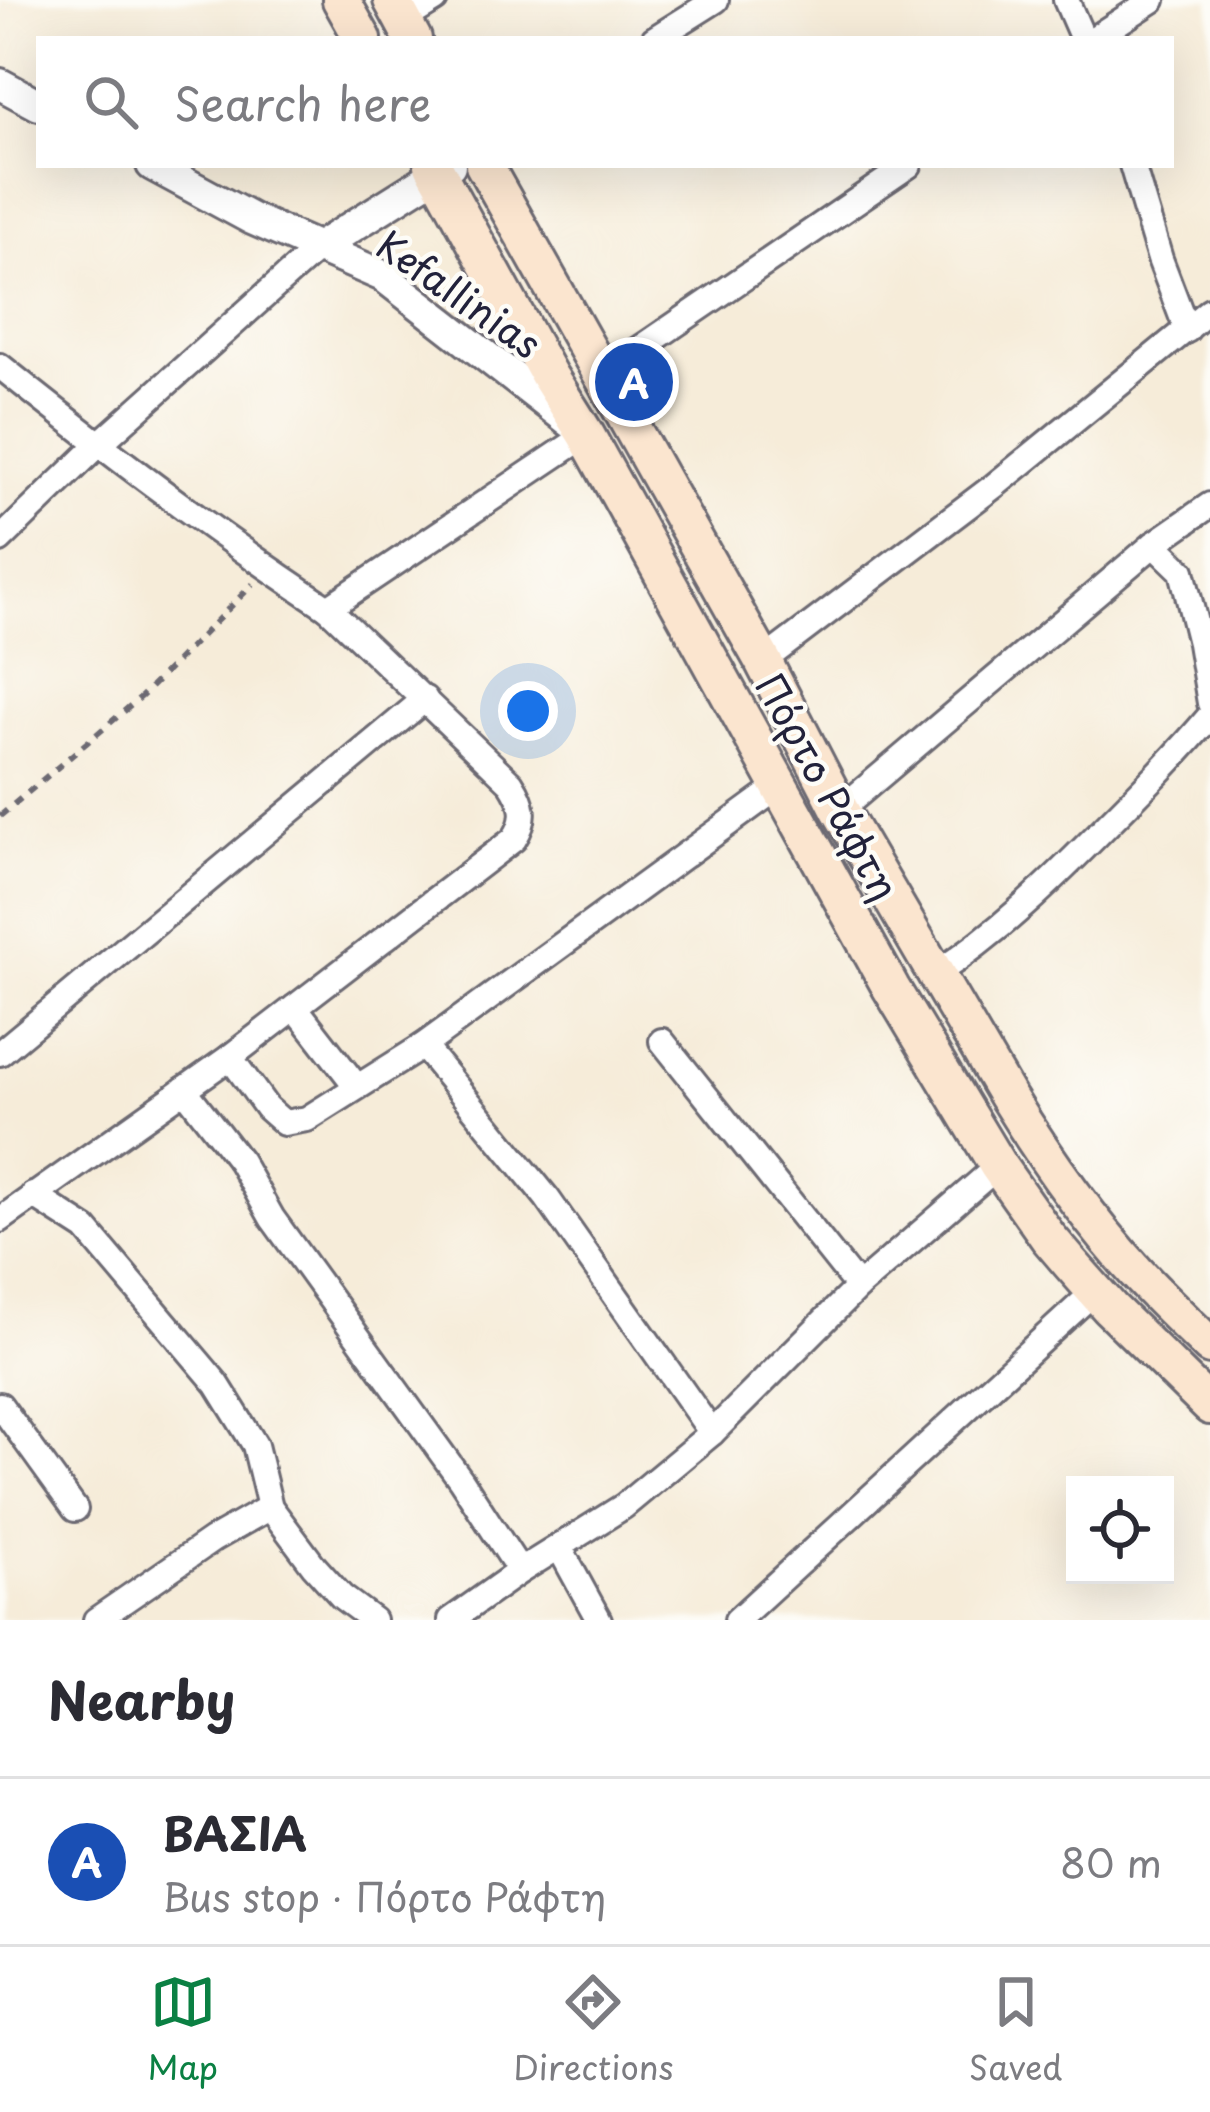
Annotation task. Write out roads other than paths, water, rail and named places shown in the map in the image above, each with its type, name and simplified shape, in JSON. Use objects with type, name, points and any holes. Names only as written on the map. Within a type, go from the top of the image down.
[{"type":"main road","points":[[341,0],[361,36]]},
{"type":"main road","name":"Πόρτο Ράφτη","points":[[441,168],[549,376],[586,434],[891,988],[998,1166],[1048,1237],[1095,1291],[1210,1406]]},
{"type":"main road","name":"Πόρτο Ράφτη","points":[[486,168],[764,661],[840,809],[1033,1138],[1137,1273],[1210,1346]]},
{"type":"street","points":[[403,20],[435,0]]},
{"type":"street","points":[[659,36],[716,0]]},
{"type":"street","points":[[1066,0],[1082,36]]},
{"type":"street","points":[[1098,36],[1153,0]]},
{"type":"street","points":[[0,84],[36,103]]},
{"type":"street","name":"Kefallinias","points":[[158,168],[252,219],[383,276],[586,434]]},
{"type":"street","points":[[0,540],[98,445],[318,248],[438,168]]},
{"type":"street","points":[[603,374],[905,168]]},
{"type":"street","points":[[1133,168],[1186,330]]},
{"type":"street","points":[[764,661],[994,486],[1210,310]]},
{"type":"street","points":[[0,366],[98,445],[328,608],[511,783],[524,814],[514,839],[230,1057],[0,1220]]},
{"type":"street","points":[[328,608],[586,434]]},
{"type":"street","points":[[840,809],[1154,544],[1210,506]]},
{"type":"street","points":[[1154,544],[1182,571],[1210,704]]},
{"type":"street","points":[[0,1053],[425,700]]},
{"type":"street","points":[[934,975],[964,956],[1052,881],[1210,716]]},
{"type":"street","points":[[230,1057],[267,1108],[284,1123],[307,1119],[423,1046],[781,785]]},
{"type":"street","points":[[295,1007],[357,1087]]},
{"type":"street","points":[[662,1041],[858,1287]]},
{"type":"street","points":[[423,1046],[547,1198],[712,1433]]},
{"type":"street","points":[[184,1089],[240,1161],[272,1218],[461,1480],[520,1571]]},
{"type":"street","points":[[451,1620],[624,1506],[712,1433],[858,1287],[998,1166]]},
{"type":"street","points":[[33,1195],[86,1229],[217,1384],[255,1445],[270,1507],[328,1582],[373,1620]]},
{"type":"street","points":[[737,1620],[1095,1291]]},
{"type":"street","points":[[0,1405],[76,1508]]},
{"type":"street","points":[[96,1620],[212,1540],[270,1507]]},
{"type":"street","points":[[559,1547],[598,1620]]},
{"type":"place","name":"ΒΑΣΙΑ","points":[[634,382]]}]
